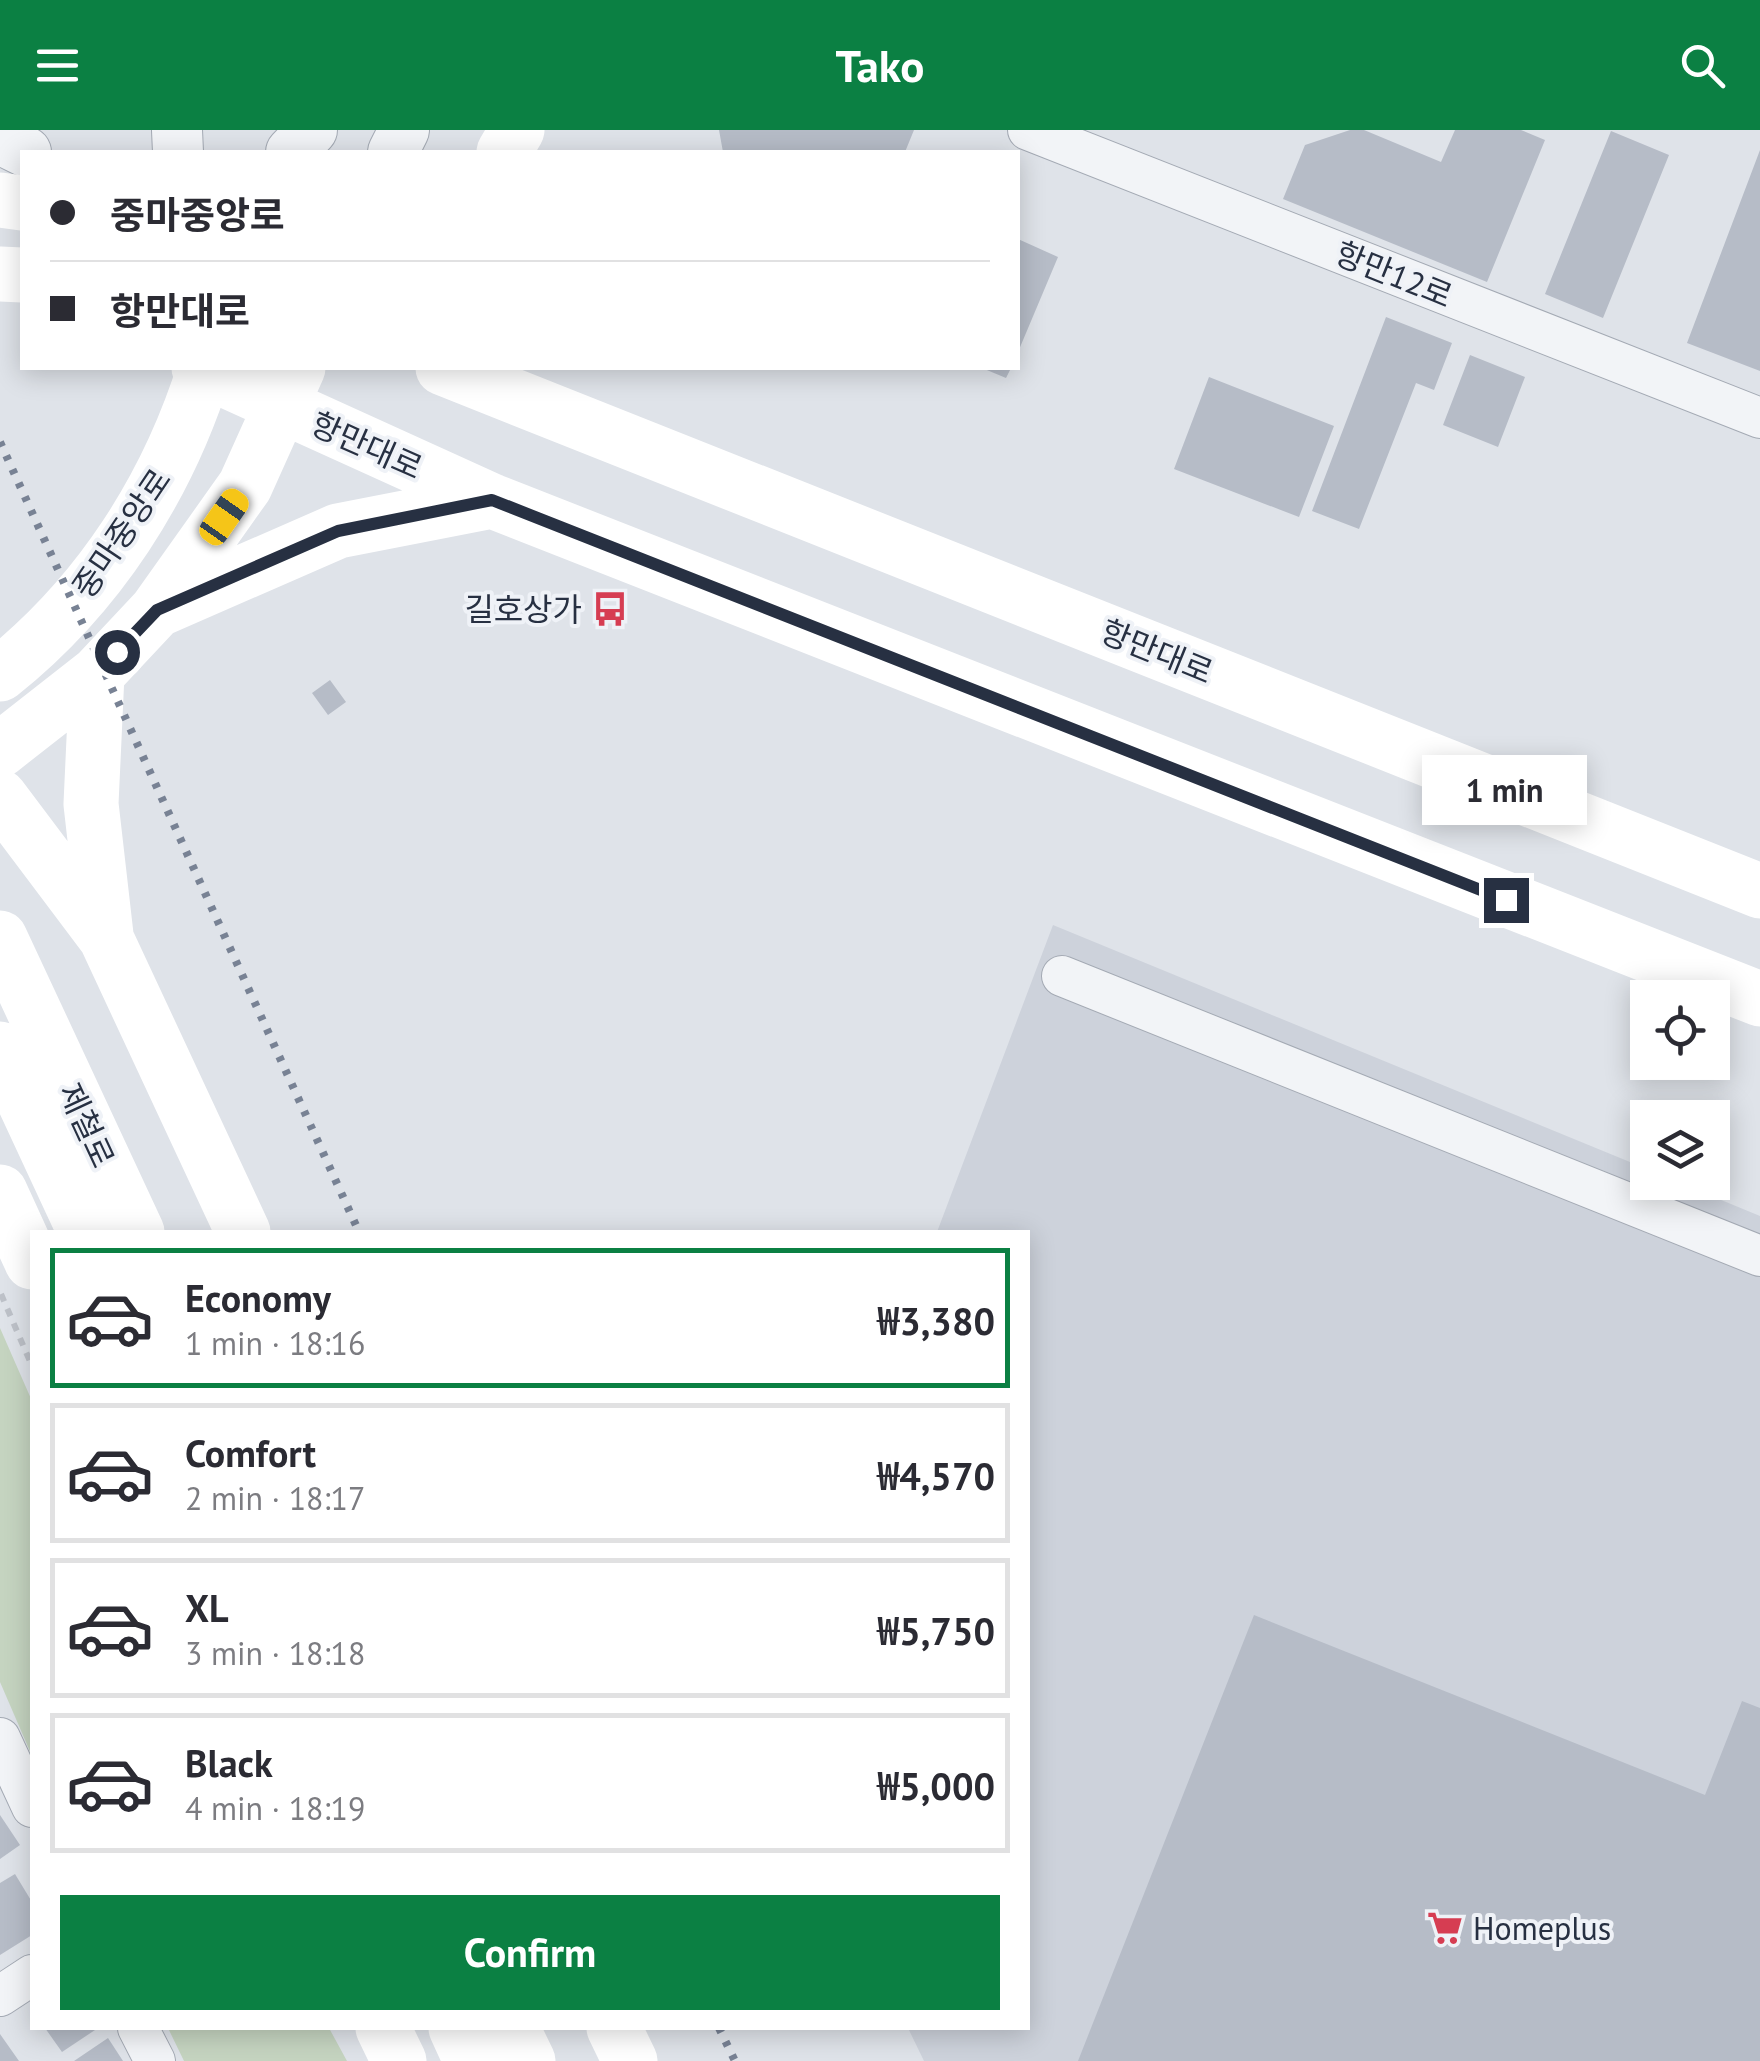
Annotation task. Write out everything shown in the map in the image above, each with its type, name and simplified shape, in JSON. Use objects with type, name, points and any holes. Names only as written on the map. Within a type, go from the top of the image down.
[{"type":"main road","name":"중마중앙로","points":[[0,674],[36,645],[100,573],[130,528],[186,429],[202,370]]},
{"type":"main road","name":"항만대로","points":[[212,370],[289,388],[492,500],[1760,999]]},
{"type":"main road","name":"항만대로","points":[[448,370],[1760,891]]},
{"type":"main road","points":[[552,370],[581,422]]},
{"type":"main road","name":"중마중앙로","points":[[0,750],[97,674],[157,610],[246,486],[289,388]]},
{"type":"main road","points":[[157,610],[338,531],[492,500]]},
{"type":"main road","points":[[97,674],[90,804],[106,938]]},
{"type":"main road","points":[[0,798],[106,938],[241,1230]]},
{"type":"main road","points":[[0,938],[18,1033]]},
{"type":"main road","name":"제철로","points":[[18,1033],[85,1230]]},
{"type":"main road","name":"제철로","points":[[18,1033],[137,1230]]},
{"type":"main road","points":[[0,1192],[30,1258]]},
{"type":"main road","points":[[384,2030],[399,2061]]},
{"type":"main road","points":[[457,2030],[472,2061]]},
{"type":"main road","points":[[513,2030],[528,2061]]},
{"type":"main road","points":[[615,2030],[630,2061]]},
{"type":"street","points":[[293,150],[312,130]]},
{"type":"street","name":"항만12로","points":[[1028,130],[1760,418]]},
{"type":"street","points":[[1062,976],[1760,1256]]},
{"type":"street","points":[[2,1749],[30,1803]]},
{"type":"street","points":[[0,1996],[30,1976]]},
{"type":"street","points":[[139,2030],[155,2061]]},
{"type":"path","points":[[0,1292],[30,1361]]},
{"type":"shaded area","points":[[1053,925],[1630,1162],[1630,1200],[1721,1200],[1760,1216],[1760,2061],[924,2061],[909,2030],[1030,2030],[1030,1230],[938,1230]]},
{"type":"green space","points":[[0,1328],[30,1396],[30,1751],[0,1682]]},
{"type":"green space","points":[[169,2030],[330,2030],[347,2061],[184,2061]]},
{"type":"building","points":[[719,130],[914,130],[906,150],[723,150]]},
{"type":"building","points":[[1350,130],[1364,130],[1441,162],[1455,130],[1521,130],[1545,140],[1487,282],[1283,199],[1305,145]]},
{"type":"building","points":[[1611,131],[1669,155],[1603,318],[1545,294]]},
{"type":"building","points":[[1760,150],[1760,371],[1687,343]]},
{"type":"building","points":[[1020,240],[1058,257],[1020,347]]},
{"type":"building","points":[[1386,317],[1452,343],[1434,390],[1416,383],[1359,529],[1312,511]]},
{"type":"building","points":[[1470,355],[1525,377],[1498,447],[1443,425]]},
{"type":"building","points":[[987,370],[1010,370],[1006,378]]},
{"type":"building","points":[[1209,377],[1334,426],[1299,517],[1174,469]]},
{"type":"building","points":[[330,680],[346,702],[328,715],[312,693]]},
{"type":"building","name":"Homeplus","points":[[1254,1615],[1705,1795],[1742,1701],[1760,1708],[1760,2061],[1078,2061]]},
{"type":"building","points":[[0,1815],[20,1845],[0,1859]]},
{"type":"building","points":[[15,1874],[30,1899],[30,1936],[0,1955],[0,1883]]},
{"type":"building","points":[[46,2030],[95,2030],[62,2052]]},
{"type":"building","points":[[0,2034],[19,2061],[0,2061]]},
{"type":"building","points":[[108,2038],[123,2061],[74,2061]]},
{"type":"railway","points":[[0,442],[358,1230]]},
{"type":"railway","points":[[720,2030],[735,2061]]},
{"type":"place","name":"길호상가","points":[[610,609]]},
{"type":"place","name":"Homeplus","points":[[1445,1928]]},
{"type":"route","points":[[117,652],[157,610],[338,531],[492,500],[1506,900]]}]
